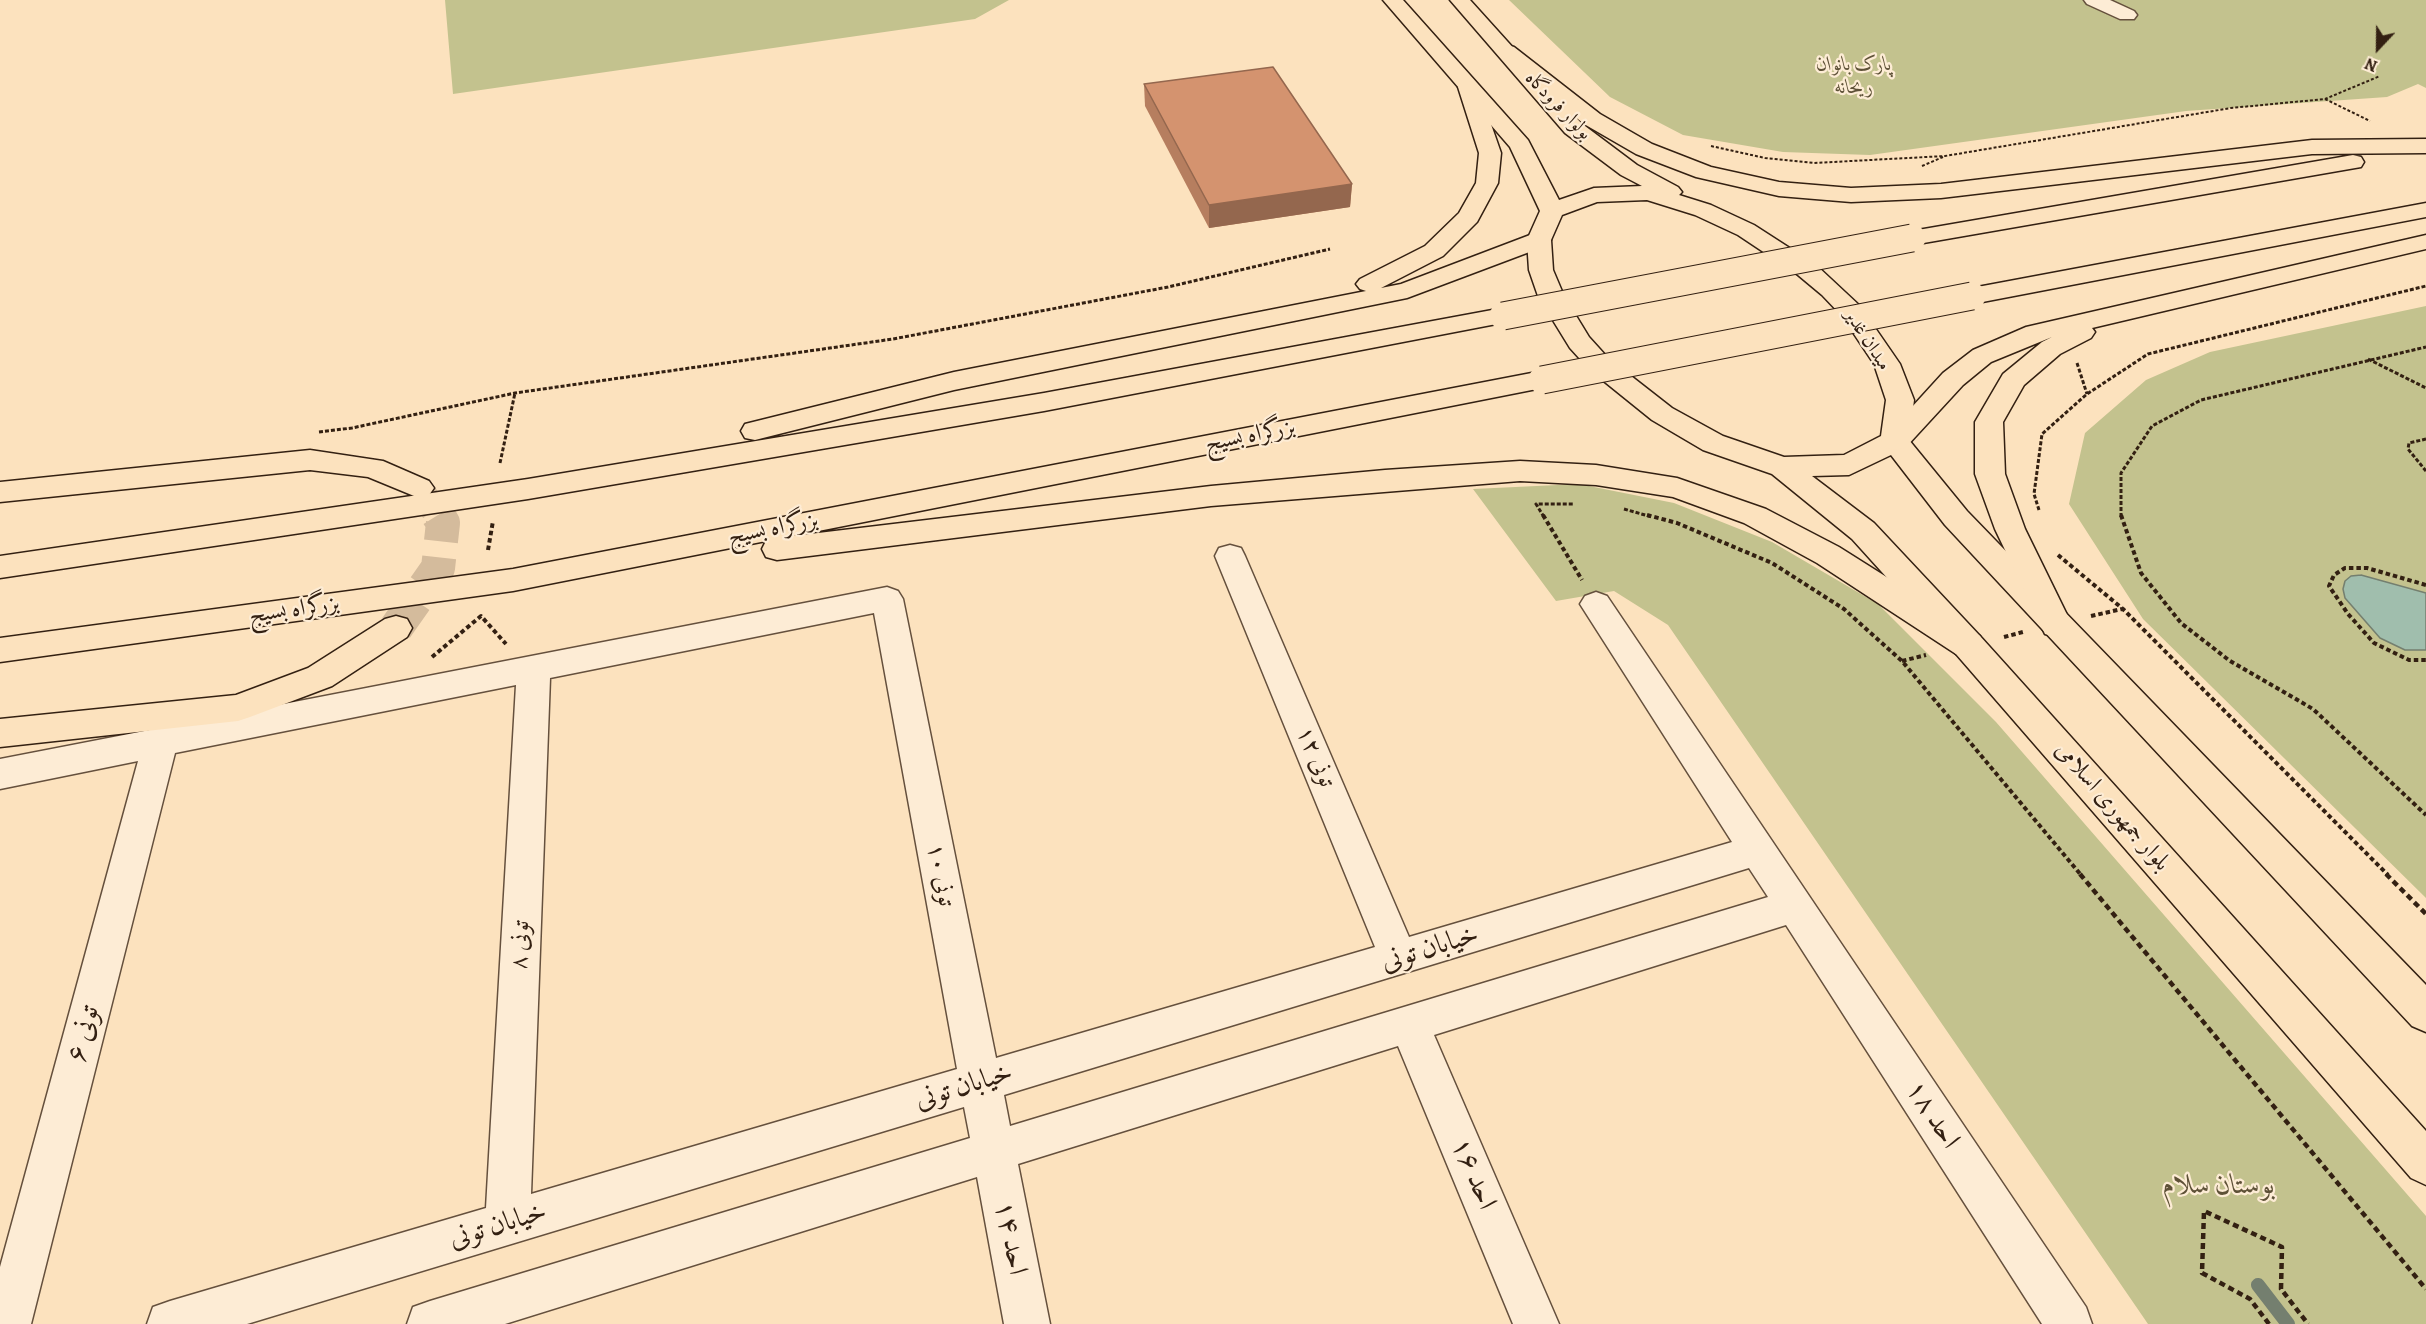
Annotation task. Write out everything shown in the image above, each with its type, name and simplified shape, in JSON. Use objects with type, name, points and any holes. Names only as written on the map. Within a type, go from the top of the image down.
[{"type":"main road","points":[[1393,0],[1520,145],[1552,211],[1539,240],[1541,270],[1551,296],[1579,342],[1599,364],[1662,414],[1713,443],[1782,467],[1849,465],[1895,441],[1953,379],[1983,356],[2035,333],[2426,242]]},
{"type":"main road","name":"بولوار فرودگاه","points":[[1460,0],[1573,128],[1629,170],[1703,210]]},
{"type":"main road","points":[[1507,51],[1592,119],[1644,149],[1704,172],[1779,189],[1851,195],[1941,191],[2312,147],[2426,147]]},
{"type":"main road","points":[[1319,308],[1434,251],[1469,217],[1487,183],[1490,153],[1468,87]]},
{"type":"main road","points":[[0,567],[528,489],[1044,402],[1912,238],[2426,147]]},
{"type":"main road","name":"میدان غدیر","points":[[1552,211],[1594,195],[1648,193],[1703,210],[1746,230],[1780,251],[1808,270],[1851,311],[1887,364],[1899,400],[1895,441]]},
{"type":"main road","name":"بزرگراه بسیج","points":[[6,650],[513,580],[2426,210]]},
{"type":"main road","points":[[528,489],[954,381],[1407,290],[1539,240]]},
{"type":"main road","points":[[2056,624],[2010,529],[1990,474],[1989,422],[2013,380],[2051,348],[2109,317]]},
{"type":"main road","points":[[1895,441],[1956,518],[2426,1013]]},
{"type":"main road","points":[[0,492],[310,460],[373,468],[419,488]]},
{"type":"main road","name":"بلوار جمهوری اسلامی","points":[[1782,467],[1863,531],[1968,645],[2426,1163]]},
{"type":"main road","points":[[513,580],[1211,496],[1385,480],[1520,471],[1596,475],[1677,489],[1755,516],[1828,555],[1968,645]]},
{"type":"main road","points":[[0,733],[238,708],[320,677],[396,628]]},
{"type":"street","points":[[2094,0],[2127,15]]},
{"type":"street","name":"تونی ۱۲","points":[[1230,556],[1400,958]]},
{"type":"street","name":"تونی ۱۰","points":[[534,667],[887,598],[993,1151]]},
{"type":"street","name":"احد ۱۸","points":[[1596,604],[2069,1324]]},
{"type":"street","points":[[0,774],[534,667]]},
{"type":"street","name":"تونی ۸","points":[[508,1223],[534,667]]},
{"type":"street","name":"تونی ۶","points":[[8,1324],[160,743]]},
{"type":"street","name":"خیابان تونی","points":[[170,1324],[1758,850]]},
{"type":"street","points":[[430,1324],[495,1314],[993,1151],[1794,906]]},
{"type":"street","name":"احد ۱۶","points":[[1409,1024],[1536,1324]]},
{"type":"street","name":"احد ۱۴","points":[[993,1151],[1027,1324]]},
{"type":"path","points":[[1703,145],[1765,158],[1814,163],[1945,156],[2231,108],[2325,99],[2380,76]]},
{"type":"path","points":[[2325,99],[2371,121]]},
{"type":"path","points":[[318,433],[352,428],[515,393],[893,339],[1168,287],[1330,249]]},
{"type":"path","points":[[2041,516],[2034,494],[2042,434],[2087,394],[2148,354],[2426,286]]},
{"type":"path","points":[[2426,347],[2200,400],[2152,426],[2121,473],[2121,521],[2141,573],[2181,623],[2230,661],[2313,709],[2426,815]]},
{"type":"path","points":[[2076,359],[2087,394]]},
{"type":"path","points":[[2368,359],[2426,388]]},
{"type":"path","points":[[500,463],[515,393]]},
{"type":"path","points":[[2426,439],[2409,443],[2408,449],[2426,471]]},
{"type":"path","points":[[1580,503],[1536,504],[1596,604]]},
{"type":"path","points":[[1623,509],[1677,523],[1772,563],[1844,609],[1902,661],[2426,1289]]},
{"type":"path","points":[[488,550],[493,519]]},
{"type":"path","points":[[2053,550],[2123,609],[2426,914]]},
{"type":"path","points":[[2426,585],[2367,568],[2345,568],[2334,575],[2329,586],[2348,614],[2374,643],[2409,660],[2426,660]]},
{"type":"path","points":[[1902,661],[2123,609]]},
{"type":"path","points":[[2269,1324],[2250,1299],[2202,1273],[2204,1211],[2282,1247],[2281,1289],[2308,1324]]},
{"type":"green space","points":[[445,0],[1009,0],[975,19],[453,94]]},
{"type":"green space","name":"پارک بانوان ریحانه","points":[[1509,0],[2426,0],[2426,88],[2418,84],[2387,97],[2186,111],[1870,155],[1783,152],[1683,135],[1610,97]]},
{"type":"green space","points":[[2426,306],[2426,898],[2143,619],[2069,504],[2085,433],[2146,380],[2210,352]]},
{"type":"green space","name":"بوستان سلام","points":[[1579,484],[1674,503],[1772,542],[1878,604],[1996,722],[2426,1216],[2426,1324],[2148,1324],[1668,625],[1614,591],[1556,601],[1473,489]]},
{"type":"shaded area","points":[[2361,575],[2426,593],[2426,650],[2405,650],[2380,638],[2345,598],[2343,589],[2345,581],[2351,576]]},
{"type":"building","points":[[1273,67],[1352,184],[1209,205],[1144,84]]},
{"type":"waterway","points":[[2258,1285],[2288,1324]]},
{"type":"tunnel","points":[[419,488],[439,517]]},
{"type":"tunnel","points":[[396,628],[438,568],[443,523],[438,515]]}]
